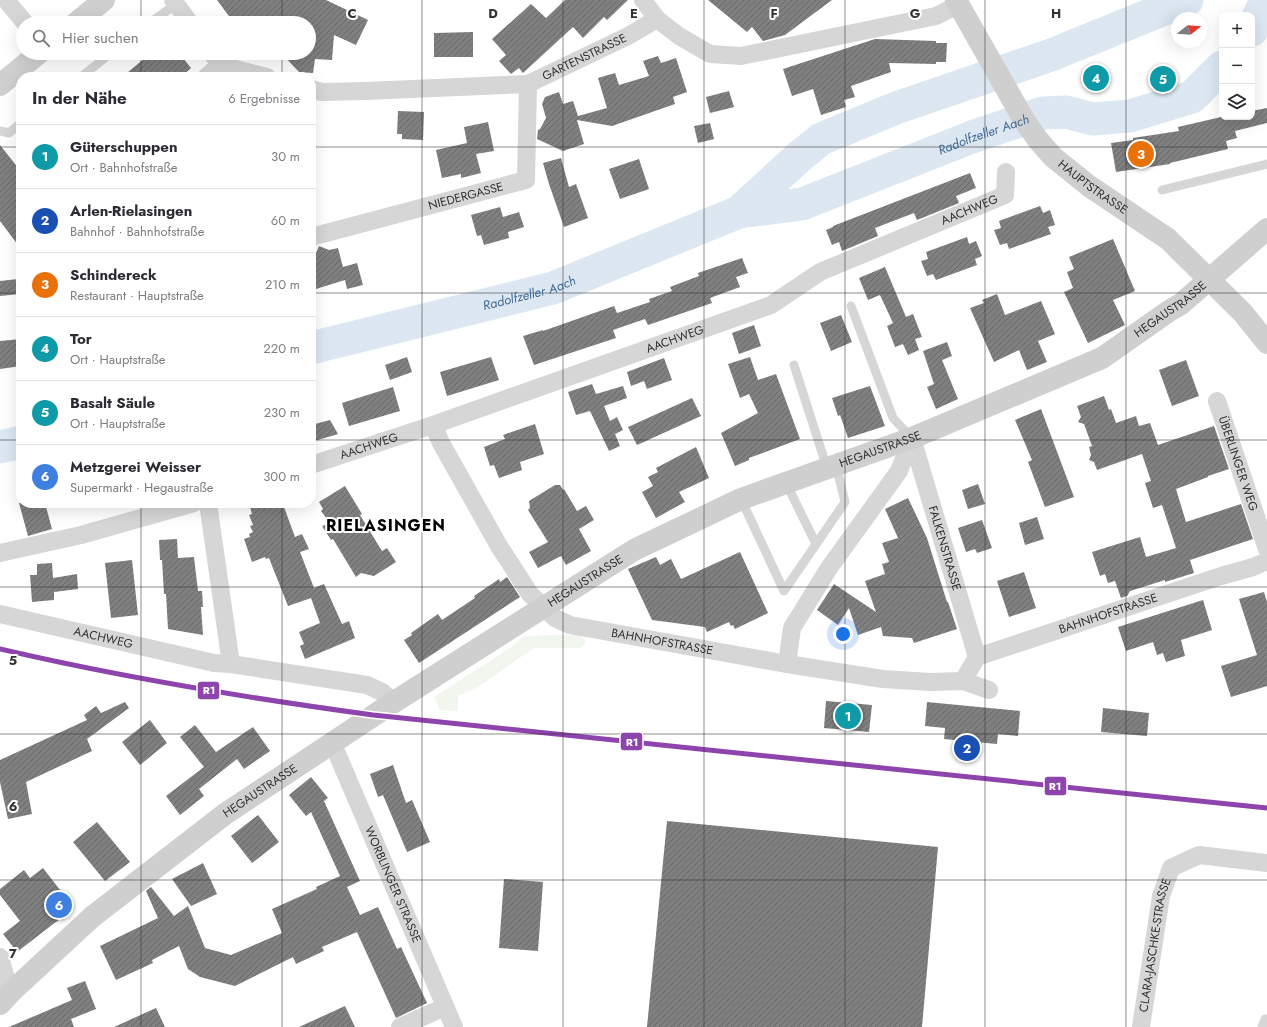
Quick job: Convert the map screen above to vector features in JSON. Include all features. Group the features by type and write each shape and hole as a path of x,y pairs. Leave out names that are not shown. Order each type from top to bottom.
{"main road":[{"path":"85,16 104,0"},
{"name":"HAUPTSTRASSE","path":"957,2 1024,120 1038,140 1053,157 1089,186 1168,239 1243,313 1267,343"},
{"path":"0,85 30,60"},
{"name":"HEGAUSTRASSE","path":"5,998 92,917 225,814 332,742 542,607 634,550 741,499 912,438 1102,358 1181,304 1267,229"}],"street":[{"path":"6,0 19,16"},
{"path":"643,0 658,19 679,36 710,54 741,56 936,16 957,2"},
{"path":"175,2 185,16"},
{"name":"GARTENSTRASSE","path":"316,90 322,92 366,91 528,84 628,36 658,19"},
{"path":"209,72 215,60"},
{"path":"219,60 253,72"},
{"name":"NIEDERGASSE","path":"316,236 526,180 528,84"},
{"name":"AACHWEG","path":"316,463 433,425 771,305 820,272 1005,195 1006,172"},
{"name":"ÜBERLINGER WEG","path":"1217,401 1267,549"},
{"name":"HEGAUSTRASSE","path":"433,425 441,443 499,546 530,594 542,607"},
{"path":"787,664 792,628 829,568 899,471 912,438"},
{"name":"FALKENSTRASSE","path":"912,438 977,658"},
{"path":"0,553 81,535 176,508"},
{"path":"209,508 231,664"},
{"name":"BAHNHOFSTRASSE","path":"977,658 1253,567 1267,561"},
{"name":"BAHNHOFSTRASSE","path":"542,607 555,618 570,625 787,664 883,678 931,682 963,682 990,690"},
{"name":"AACHWEG","path":"0,614 214,663 231,664 367,685 382,692 394,702"},
{"path":"963,682 977,658"},
{"name":"WORBLINGER STRASSE","path":"332,742 454,1027"},
{"name":"CLARA-JASCHKE-STRASSE","path":"1141,1027 1161,896 1171,868 1200,856 1267,863"},
{"path":"0,957 5,998"},
{"path":"400,1027 445,1007"}],"lane":[{"path":"158,16 175,2"},
{"path":"87,72 102,60"},
{"path":"0,131 8,133 16,127"},
{"path":"1162,190 1267,164"},
{"path":"851,306 893,418 912,438"},
{"path":"741,499 784,591 845,502 794,365"},
{"path":"786,483 816,544"},
{"path":"1262,1027 1265,1019 1267,1018"}],"shaded area":[{"path":"581,634 586,643 580,648 534,648 478,687 458,696 458,711 440,710 434,697 510,648 525,636"}],"building":[{"path":"217,0 326,0 368,20 356,45 334,35 332,60 316,59 316,16 229,16"},
{"path":"565,0 628,0 607,20 604,17 583,38 573,27 523,73 519,68 511,74 499,61 506,55 492,39 531,4 546,18"},
{"path":"708,0 832,0 785,35 763,41 752,27 747,32"},
{"path":"473,32 473,57 434,57 434,33"},
{"path":"875,39 936,41 936,43 947,43 946,62 936,62 936,64 889,63 891,72 851,86 855,97 844,100 846,107 821,115 813,89 792,96 783,69"},
{"path":"658,56 661,63 676,58 687,92 673,97 675,104 612,126 577,120 584,144 563,151 537,139 538,130 546,118 542,104 545,97 559,92 563,104 573,101 578,116 607,108 598,78 615,73 619,85 649,76 643,61"},
{"path":"143,60 185,60 191,68 187,72 128,72"},
{"path":"288,60 315,60 313,72 299,72"},
{"path":"729,91 734,107 710,113 706,97"},
{"path":"1267,108 1267,123 1235,131 1237,138 1226,141 1228,149 1170,164 1116,172 1111,143 1179,131 1178,127 1219,117 1219,120 1255,120 1255,110"},
{"path":"398,111 424,112 423,140 402,139 402,134 397,134"},
{"path":"488,122 494,151 476,154 481,173 461,178 461,174 442,178 436,150 467,143 464,127"},
{"path":"710,123 714,139 698,143 694,126"},
{"path":"0,145 16,165 16,242 0,221"},
{"path":"561,158 569,187 576,184 588,218 564,227 543,163"},
{"path":"639,159 649,189 620,199 609,169"},
{"path":"970,173 976,188 956,196 959,203 917,220 914,213 875,228 878,236 842,251 839,242 832,245 826,230 833,226"},
{"path":"1040,206 1043,213 1050,210 1055,225 1048,227 1051,234 1009,249 1007,243 1000,245 994,230 1001,228 999,221"},
{"path":"500,207 503,217 519,212 524,227 508,232 509,238 484,245 481,235 477,236 471,215"},
{"path":"967,237 969,244 976,241 982,256 975,259 977,265 936,280 933,274 927,276 921,261 928,259 926,252"},
{"path":"1113,239 1135,291 1113,300 1125,325 1088,343 1064,292 1073,288 1067,272 1074,269 1069,257"},
{"path":"319,246 329,250 338,248 343,267 357,263 363,285 347,289 345,280 316,289 316,253"},
{"path":"742,258 748,273 736,277 740,287 710,298 712,303 648,325 645,319 613,330 616,338 534,365 523,336 543,331 614,306 617,313 650,302 649,299 672,291 670,287 699,276 698,273"},
{"path":"885,267 906,317 913,314 922,337 915,339 919,350 908,355 903,344 895,347 887,326 893,323 880,295 868,300 859,278"},
{"path":"16,279 16,294 0,296 0,281"},
{"path":"997,294 1005,315 1041,301 1055,334 1038,341 1047,362 1027,370 1019,350 994,362 970,308 984,303 982,300"},
{"path":"841,315 852,342 831,351 820,323"},
{"path":"754,325 761,346 739,354 732,333"},
{"path":"16,339 16,367 0,369 0,341"},
{"path":"947,342 952,356 942,360 958,399 936,409 927,387 934,384 923,351"},
{"path":"407,357 412,372 390,380 385,365"},
{"path":"491,357 499,380 447,396 440,372"},
{"path":"750,357 758,380 776,374 800,439 749,458 749,460 735,466 721,433 758,413 749,394 740,398 728,364"},
{"path":"664,358 672,380 647,389 644,381 631,386 627,372"},
{"path":"1186,360 1199,396 1172,406 1159,370"},
{"path":"592,384 596,394 623,386 627,398 604,406 610,421 617,417 623,430 615,434 620,446 609,451 590,411 576,415 568,392"},
{"path":"870,386 885,426 848,438 832,398"},
{"path":"393,387 400,411 349,426 342,403"},
{"path":"1104,396 1116,423 1136,416 1139,426 1150,423 1158,445 1214,426 1229,469 1176,489 1186,522 1241,504 1253,539 1190,560 1194,573 1130,591 1127,596 1121,598 1115,581 1108,583 1105,574 1100,576 1092,552 1140,537 1146,557 1176,548 1162,505 1153,508 1145,483 1151,481 1142,454 1097,470 1094,462 1089,460 1091,455 1089,447 1092,446 1084,424 1078,422 1081,417 1077,406"},
{"path":"692,398 701,416 637,445 628,427"},
{"path":"1041,409 1074,497 1045,507 1028,462 1032,460 1015,420"},
{"path":"330,420 338,434 316,441 316,424"},
{"path":"535,424 544,454 520,462 522,470 499,478 494,465 490,466 484,447 505,439 503,435"},
{"path":"696,447 709,478 679,492 685,502 656,518 642,492 653,486 648,477 658,472 656,468"},
{"path":"978,484 985,504 968,509 962,490"},
{"path":"555,485 560,485 563,490 564,489 577,511 586,506 594,520 579,529 591,551 566,565 561,556 538,568 529,552 548,542 528,510 530,508 529,501"},
{"path":"345,486 362,514 360,515 382,551 387,548 396,562 374,576 361,573 356,577 333,539 331,540 322,526 330,523 321,511 323,509 319,502"},
{"path":"908,498 927,538 957,629 914,643 912,638 883,636 881,627 858,635 849,608 838,625 817,610 834,584 876,612 865,581 885,574 882,564 889,562 882,543 898,538 885,509"},
{"path":"20,508 46,508 52,529 28,536"},
{"path":"250,508 284,508 295,537 302,534 309,549 300,552 314,588 324,584 342,624 349,621 355,638 305,659 300,646 304,644 299,632 320,623 311,598 288,606 269,558 266,559 265,557 252,562 244,539 250,537 249,534 253,532 250,526 253,525 249,515 252,514"},
{"path":"1037,517 1044,539 1025,545 1019,523"},
{"path":"982,520 992,548 977,553 975,549 966,552 958,528"},
{"path":"177,539 178,558 194,557 198,591 202,591 203,607 201,607 203,635 168,629 166,594 164,594 159,540"},
{"path":"740,552 768,613 735,629 729,622 707,632 705,627 652,620 628,569 656,557 660,565 671,559 681,579"},
{"path":"132,560 138,615 111,618 105,563"},
{"path":"52,563 53,578 77,574 78,589 54,592 54,600 32,602 30,575 37,575 37,564"},
{"path":"1024,572 1036,608 1009,617 997,581"},
{"path":"507,577 520,597 419,663 404,640 412,635 411,633 438,614 442,620 475,598 474,596 499,579 500,582"},
{"path":"1264,592 1267,602 1267,686 1231,697 1221,666 1257,655 1239,599"},
{"path":"1203,600 1212,630 1181,640 1185,656 1166,662 1163,653 1157,655 1153,642 1126,651 1118,627"},
{"path":"826,701 872,705 869,732 824,728"},
{"path":"125,702 129,708 87,739 92,751 26,782 32,814 8,819 0,782 0,760 87,720 84,715 96,706 101,713"},
{"path":"927,702 1020,711 1018,736 998,734 997,744 944,739 945,728 925,726"},
{"path":"1103,708 1149,713 1147,736 1101,732"},
{"path":"150,720 167,743 140,765 122,742"},
{"path":"195,725 216,752 253,727 270,751 244,769 237,759 199,789 204,796 180,815 166,796 204,767 180,737"},
{"path":"393,765 406,803 412,800 430,842 407,852 383,795 378,797 370,774"},
{"path":"311,777 328,798 324,801 360,881 347,887 360,915 378,907 397,949 401,947 427,1003 396,1018 357,932 322,947 324,951 296,964 293,957 235,986 200,977 188,969 179,946 152,960 153,963 116,980 100,946 158,918 146,891 151,887 174,916 188,906 205,948 231,955 282,933 272,909 317,889 316,887 340,876 311,812 306,816 289,795"},
{"path":"258,815 279,842 252,863 231,836"},
{"path":"667,821 938,847 922,1027 647,1027"},
{"path":"97,822 130,862 105,881 73,842"},
{"path":"203,863 217,894 191,906 172,879"},
{"path":"43,868 74,908 17,952 3,934 20,921 0,895 0,889 24,870 30,878"},
{"path":"504,879 543,882 538,951 499,948"},
{"path":"85,981 96,1009 71,1019 74,1027 9,1027 72,1000 67,988"},
{"path":"345,1006 355,1027 299,1027"},
{"path":"156,1008 165,1027 114,1027"}],"waterway":[{"name":"Radolfzeller Aach","path":"316,347 553,288 739,212 821,139 896,108 1051,55 1187,0"},
{"name":"Radolfzeller Aach","path":"1255,24 1266,0"},
{"name":"Radolfzeller Aach","path":"739,212 802,204 972,137 1043,113 1066,112 1093,119 1130,116 1192,97 1219,70"},
{"name":"Radolfzeller Aach","path":"0,447 16,443"}],"transit line":[{"name":"R1","path":"0,649 139,678 279,702 373,715 1267,808"}],"place":[{"name":"Tor","path":"1096,78"},
{"name":"Basalt Säule","path":"1163,79"},
{"name":"Schindereck","path":"1141,154"},
{"name":"Güterschuppen","path":"848,716"},
{"name":"Arlen-Rielasingen","path":"967,748"},
{"name":"Metzgerei Weisser","path":"59,905"}],"district":[{"name":"RIELASINGEN","path":"386,525"}]}
